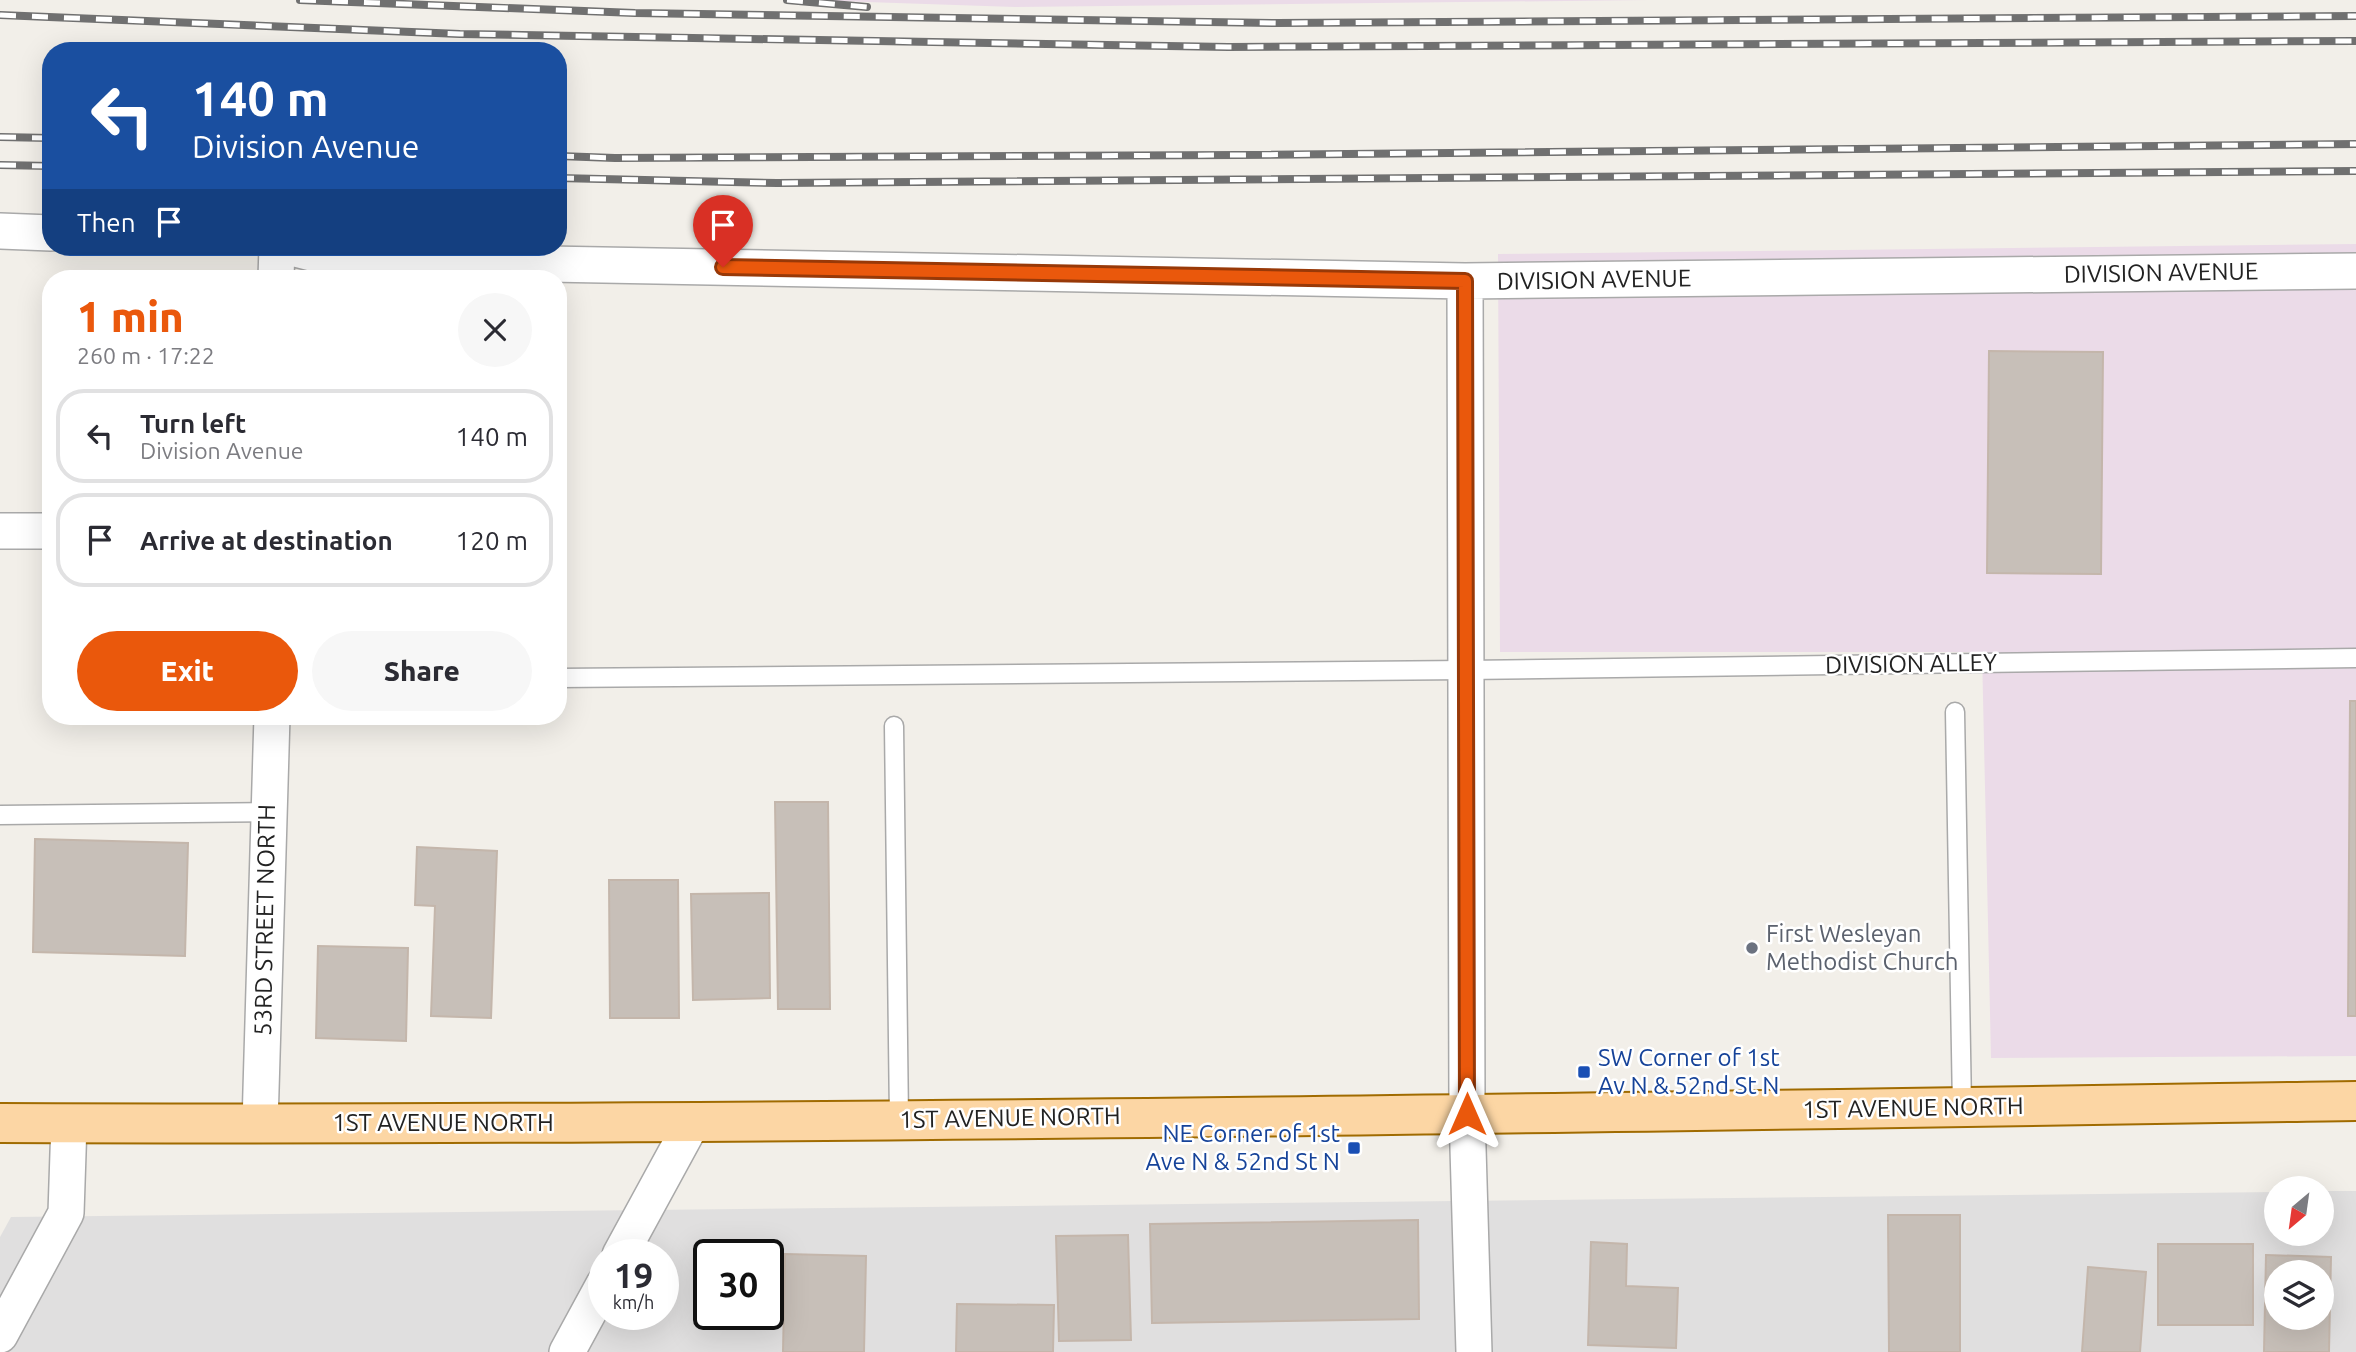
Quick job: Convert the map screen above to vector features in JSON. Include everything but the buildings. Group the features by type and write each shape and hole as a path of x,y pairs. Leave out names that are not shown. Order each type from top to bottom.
{"main road":[{"name":"1ST AVENUE NORTH","path":"0,1123 260,1124 1467,1114 2356,1101"}],"street":[{"path":"0,231 42,233"},
{"name":"DIVISION AVENUE","path":"323,256 339,260 1465,281 2356,271"},
{"path":"1465,281 1467,1114 1474,1352"},
{"path":"0,531 42,531"},
{"name":"53RD STREET NORTH","path":"260,1124 272,725"},
{"path":"629,1239 693,1121"},
{"path":"0,1335 66,1213 69,1123"},
{"path":"566,1352 588,1313"}],"lane":[{"name":"DIVISION ALLEY","path":"567,678 2356,658"},
{"path":"1955,712 1962,1107"},
{"path":"894,726 899,1119"},
{"path":"0,815 268,812"}],"shaded area":[{"path":"807,0 1649,0 1015,7"},
{"path":"2356,244 2356,1056 1991,1058 1982,652 1500,652 1498,254"},
{"path":"2334,1191 2356,1191 2356,1352 0,1352 0,1237 11,1217 2264,1192 2264,1246 2334,1246"}],"railway":[{"path":"300,0 635,13 1277,23 2356,16"},
{"path":"787,0 867,7"},
{"path":"0,15 460,34 1228,47 2356,41"},
{"path":"0,137 42,138"},
{"path":"567,156 1238,155 2356,144"},
{"path":"0,165 42,166"},
{"path":"567,178 777,183 2356,171"}],"place":[{"name":"First Wesleyan Methodist Church","path":"1752,948"},
{"name":"SW Corner of 1st Av N & 52nd St N","path":"1584,1072"},
{"name":"NE Corner of 1st Ave N & 52nd St N","path":"1354,1148"}],"route":[{"path":"723,267 1465,281 1467,1114"}]}
